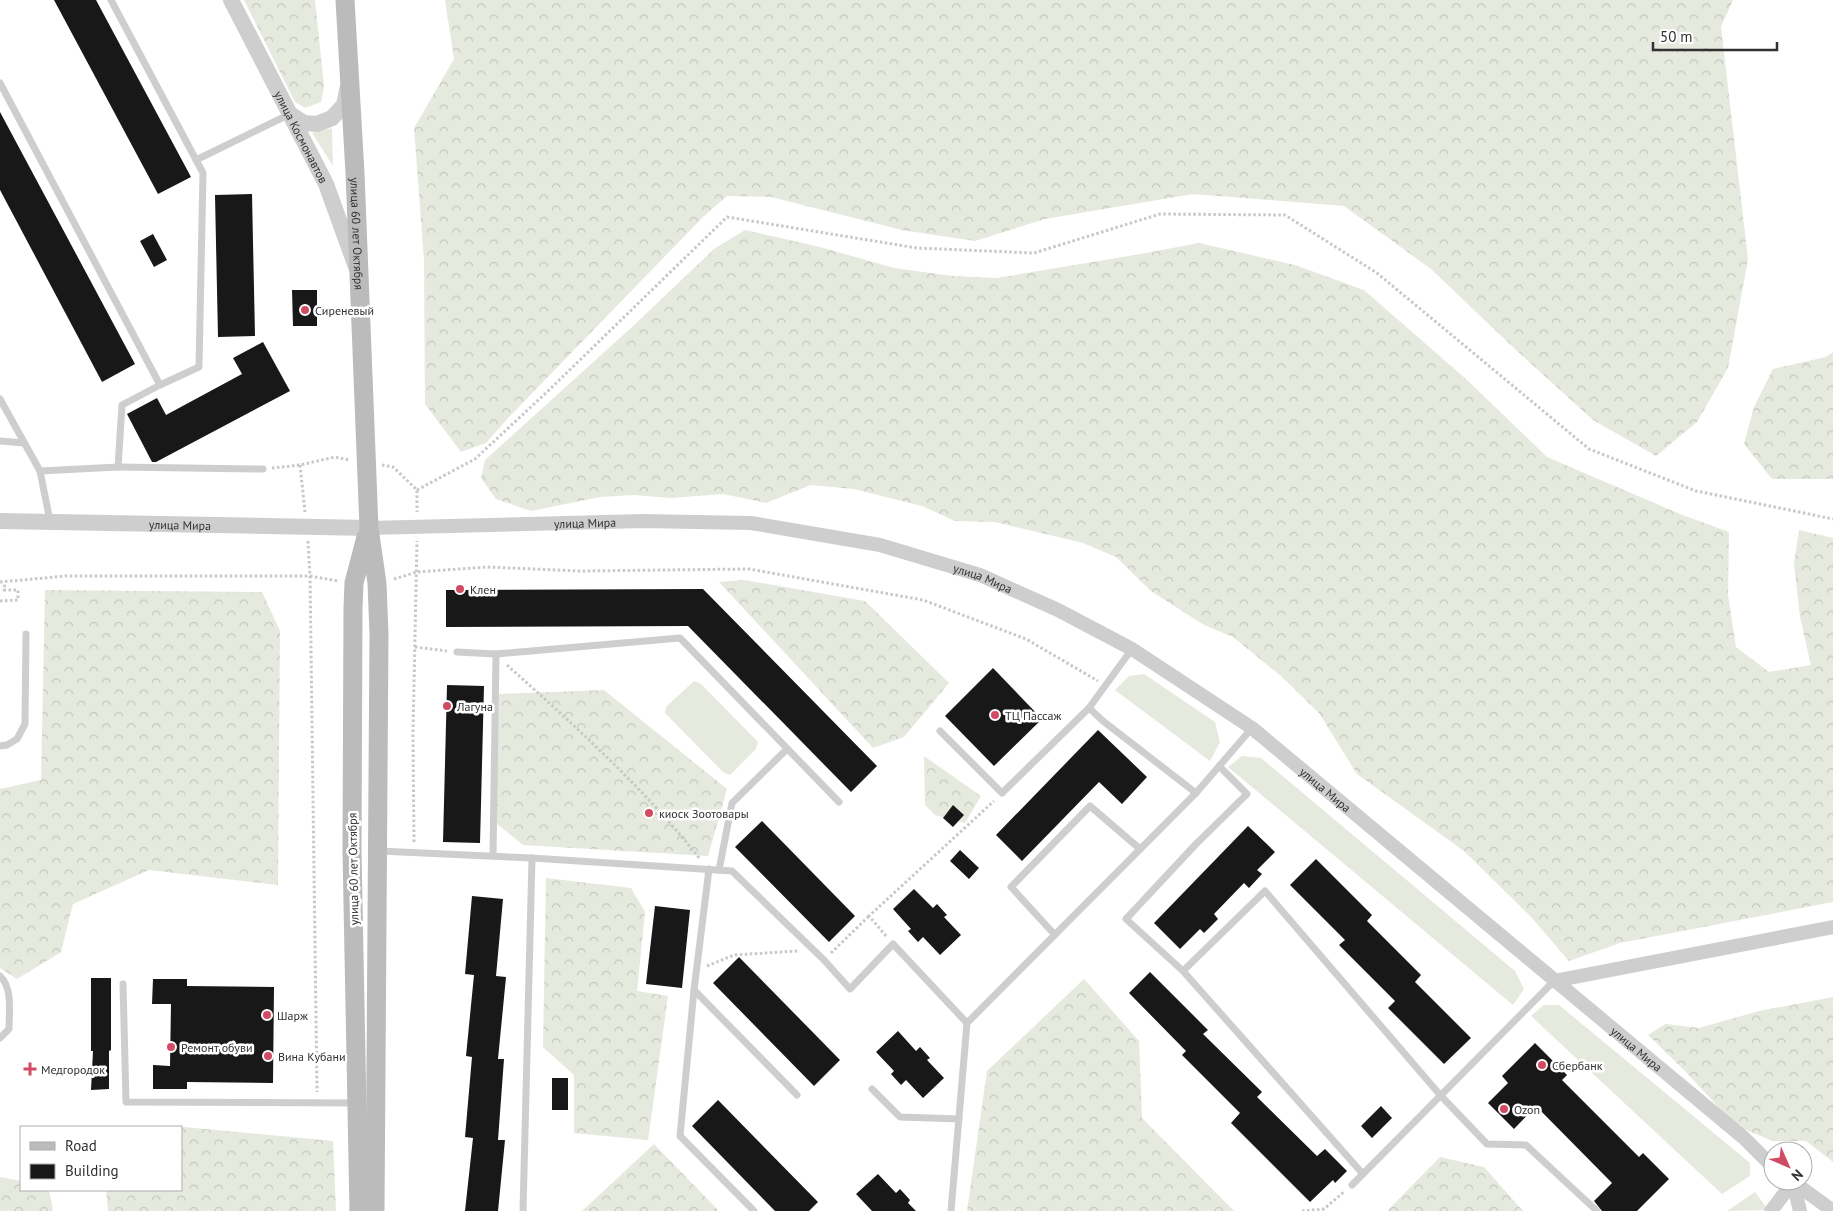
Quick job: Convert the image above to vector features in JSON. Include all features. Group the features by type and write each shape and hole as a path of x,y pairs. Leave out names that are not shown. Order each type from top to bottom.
{"main road":[{"name":"улица 60 лет Октября","path":"345,0 360,279 368,528 377,583 379,634 375,1211"},
{"name":"улица 60 лет Октября","path":"359,1211 352,851 353,618 354,583 368,528"},
{"path":"352,851 378,851"}],"street":[{"name":"улица Космонавтов","path":"231,0 326,184 360,279"},
{"path":"290,114 304,123 318,124 332,118 344,105 349,76"},
{"path":"326,184 342,194 350,188 355,173"},
{"name":"улица Мира","path":"0,521 306,528 643,521 751,523 880,545 980,575 1058,610 1132,649 1252,728 1744,1138 1763,1158"},
{"path":"1554,981 1833,928"},
{"path":"1772,1211 1785,1191"},
{"path":"1795,1191 1800,1211"},
{"path":"1806,1191 1833,1211"}],"lane":[{"path":"111,0 204,173 199,367 122,405 118,467"},
{"path":"0,83 160,385"},
{"path":"196,160 290,114"},
{"path":"0,399 40,471 50,521"},
{"path":"0,441 24,443"},
{"path":"40,471 118,467 263,470"},
{"path":"0,746 7,745 17,739 25,724 26,634"},
{"path":"456,652 496,654 680,638 839,802"},
{"path":"940,731 1002,793 1089,708 1132,649"},
{"path":"493,856 496,654"},
{"path":"1089,708 1103,722 1196,793"},
{"path":"951,1211 967,1023 1196,793 1252,728"},
{"path":"719,870 732,803 787,748"},
{"path":"1219,766 1246,794 1126,919 1183,971 1363,1174"},
{"path":"1055,935 1011,887 1090,806 1140,849"},
{"path":"378,851 532,858 732,871 824,960 850,989 893,944 967,1023"},
{"path":"523,1211 532,858"},
{"path":"709,869 694,990 680,1136 754,1211"},
{"path":"1183,971 1265,891 1441,1096 1487,1144 1526,1145 1597,1211"},
{"path":"0,976 5,980 8,994 9,1029 0,1038"},
{"path":"1352,1185 1554,981"},
{"path":"123,984 126,1102 357,1103"},
{"path":"0,986 8,994"},
{"path":"694,990 797,1095"},
{"path":"872,1089 900,1117 959,1119"}],"path":[{"path":"418,490 475,459 547,392 727,217 917,248 1034,253 1160,214 1285,214 1377,273 1589,449 1696,490 1833,519"},
{"path":"300,465 310,576 318,1103"},
{"path":"377,583 417,572 487,567 580,571 750,570 923,600 1026,639 1106,686"},
{"path":"0,582 66,576 310,576 354,583"},
{"path":"0,600 18,600 18,590 4,590 6,582"},
{"path":"415,647 456,652"},
{"path":"496,654 591,740 677,829 709,869"},
{"path":"824,960 1002,793"},
{"path":"869,916 893,944"},
{"path":"697,970 734,955 813,950"},
{"path":"1302,1211 1324,1209 1352,1185"}],"green space":[{"path":"244,0 315,0 324,87 321,102 305,108 295,102"},
{"path":"445,0 1733,0 1721,27 1748,259 1728,368 1697,422 1656,456 1593,420 1431,269 1344,206 1193,194 1045,219 975,241 902,230 771,197 727,196 703,217 486,443 461,452 425,404 424,260 414,128 454,59"},
{"path":"332,128 333,166 312,133"},
{"path":"745,230 820,247 894,268 952,276 997,278 1199,243 1295,265 1364,290 1467,380 1547,457 1680,514 1729,532 1728,595 1736,647 1769,672 1811,665 1800,617 1794,564 1799,530 1833,538 1833,902 1620,943 1569,961 1531,917 1464,851 1357,774 1319,713 1281,676 1233,637 1204,625 1151,591 1116,557 1083,543 995,522 955,521 922,506 854,489 811,485 766,503 723,494 671,498 633,495 600,497 531,511 496,499 481,478 485,460 632,327 714,249"},
{"path":"1833,352 1833,479 1772,479 1744,444 1754,407 1773,369 1826,357"},
{"path":"744,580 865,601 949,683 904,737 873,748 719,582"},
{"path":"45,590 262,592 280,631 278,885 149,870 73,904 61,952 17,979 0,968 0,789 41,780"},
{"path":"1144,674 1215,722 1220,742 1210,761 1115,690 1129,676"},
{"path":"694,681 701,684 758,742 756,749 730,775 723,772 665,713 666,707"},
{"path":"604,690 727,789 708,856 523,845 495,822 499,694"},
{"path":"924,756 981,796 965,823 935,815 925,805"},
{"path":"1242,756 1261,758 1515,971 1524,989 1513,1005 1228,767"},
{"path":"546,878 631,888 645,912 637,991 668,996 648,1140 574,1133 574,1075 543,1047"},
{"path":"1084,979 1139,1041 1142,1118 1234,1211 967,1211 987,1071"},
{"path":"1833,997 1833,1162 1813,1146 1813,1141 1773,1141 1736,1126 1685,1071 1648,1035 1665,1024 1699,1028 1759,1011"},
{"path":"1544,1005 1559,1005 1750,1163 1750,1176 1722,1194 1531,1016"},
{"path":"182,1127 333,1141 336,1211 108,1211 106,1191 182,1191"},
{"path":"654,1144 719,1211 582,1211"},
{"path":"1440,1157 1484,1167 1523,1211 1387,1211"},
{"path":"0,1177 20,1181 20,1191 49,1191 53,1211 0,1211"},
{"path":"1755,1192 1768,1210 1727,1211"}],"building":[{"path":"54,0 96,0 191,177 158,194"},
{"path":"0,112 135,364 102,382 0,190"},
{"path":"252,194 255,336 218,337 215,195"},
{"path":"153,234 167,260 154,267 140,241"},
{"path":"292,290 317,290 317,326 293,326"},
{"path":"263,342 290,391 156,462 152,462 127,414 157,398 166,415 242,374 233,358"},
{"path":"703,589 877,766 851,792 688,626 446,627 446,590"},
{"path":"993,668 1042,719 994,766 945,716"},
{"path":"447,685 484,686 480,843 443,842"},
{"path":"1098,730 1147,777 1122,804 1099,782 1022,861 996,835"},
{"path":"953,805 964,815 953,827 943,818"},
{"path":"762,821 855,916 829,942 735,847"},
{"path":"1248,826 1275,852 1257,870 1262,874 1249,888 1244,883 1214,914 1218,919 1204,933 1200,929 1180,949 1154,923"},
{"path":"960,850 979,868 969,879 950,861"},
{"path":"1316,859 1372,915 1367,921 1421,975 1415,982 1471,1038 1444,1064 1388,1008 1395,1001 1339,945 1345,940 1290,885"},
{"path":"914,889 933,908 937,904 947,915 944,917 961,935 940,955 923,937 918,942 908,931 911,929 893,909"},
{"path":"472,896 503,899 496,976 506,977 498,1059 504,1059 498,1140 505,1140 498,1211 465,1211 473,1138 465,1137 472,1057 466,1056 474,975 465,974"},
{"path":"655,906 690,910 682,988 646,984"},
{"path":"739,957 840,1060 814,1086 713,983"},
{"path":"1150,972 1208,1030 1203,1034 1262,1092 1257,1097 1317,1156 1325,1149 1347,1171 1335,1183 1333,1180 1310,1202 1231,1123 1240,1113 1182,1055 1186,1051 1129,993"},
{"path":"91,978 111,978 109,1089 91,1090 93,1051 91,1051"},
{"path":"153,979 187,979 187,986 274,987 273,1083 187,1082 187,1089 153,1089 153,1065 170,1066 171,1004 152,1004"},
{"path":"898,1031 916,1051 920,1047 930,1058 927,1060 944,1078 923,1098 906,1080 901,1085 891,1074 894,1071 876,1052"},
{"path":"1535,1043 1567,1075 1562,1080 1639,1157 1643,1153 1669,1179 1637,1211 1602,1211 1594,1201 1612,1183 1536,1106 1514,1129 1488,1103 1508,1083 1502,1076"},
{"path":"552,1078 568,1078 568,1110 552,1110"},
{"path":"718,1100 818,1202 809,1211 775,1211 692,1126"},
{"path":"1381,1106 1392,1118 1372,1138 1361,1126"},
{"path":"878,1174 896,1193 900,1189 910,1200 908,1203 916,1211 872,1211 856,1194"}],"place":[{"name":"Сиреневый","path":"305,310"},
{"name":"Клен","path":"460,589"},
{"name":"Лагуна","path":"447,706"},
{"name":"ТЦ Пассаж","path":"995,715"},
{"name":"киоск Зоотовары","path":"649,813"},
{"name":"Шарж","path":"267,1015"},
{"name":"Ремонт обуви","path":"171,1047"},
{"name":"Вина Кубани","path":"268,1056"},
{"name":"Сбербанк","path":"1542,1065"},
{"name":"Медгородок","path":"30,1069"},
{"name":"Ozon","path":"1504,1109"}]}
